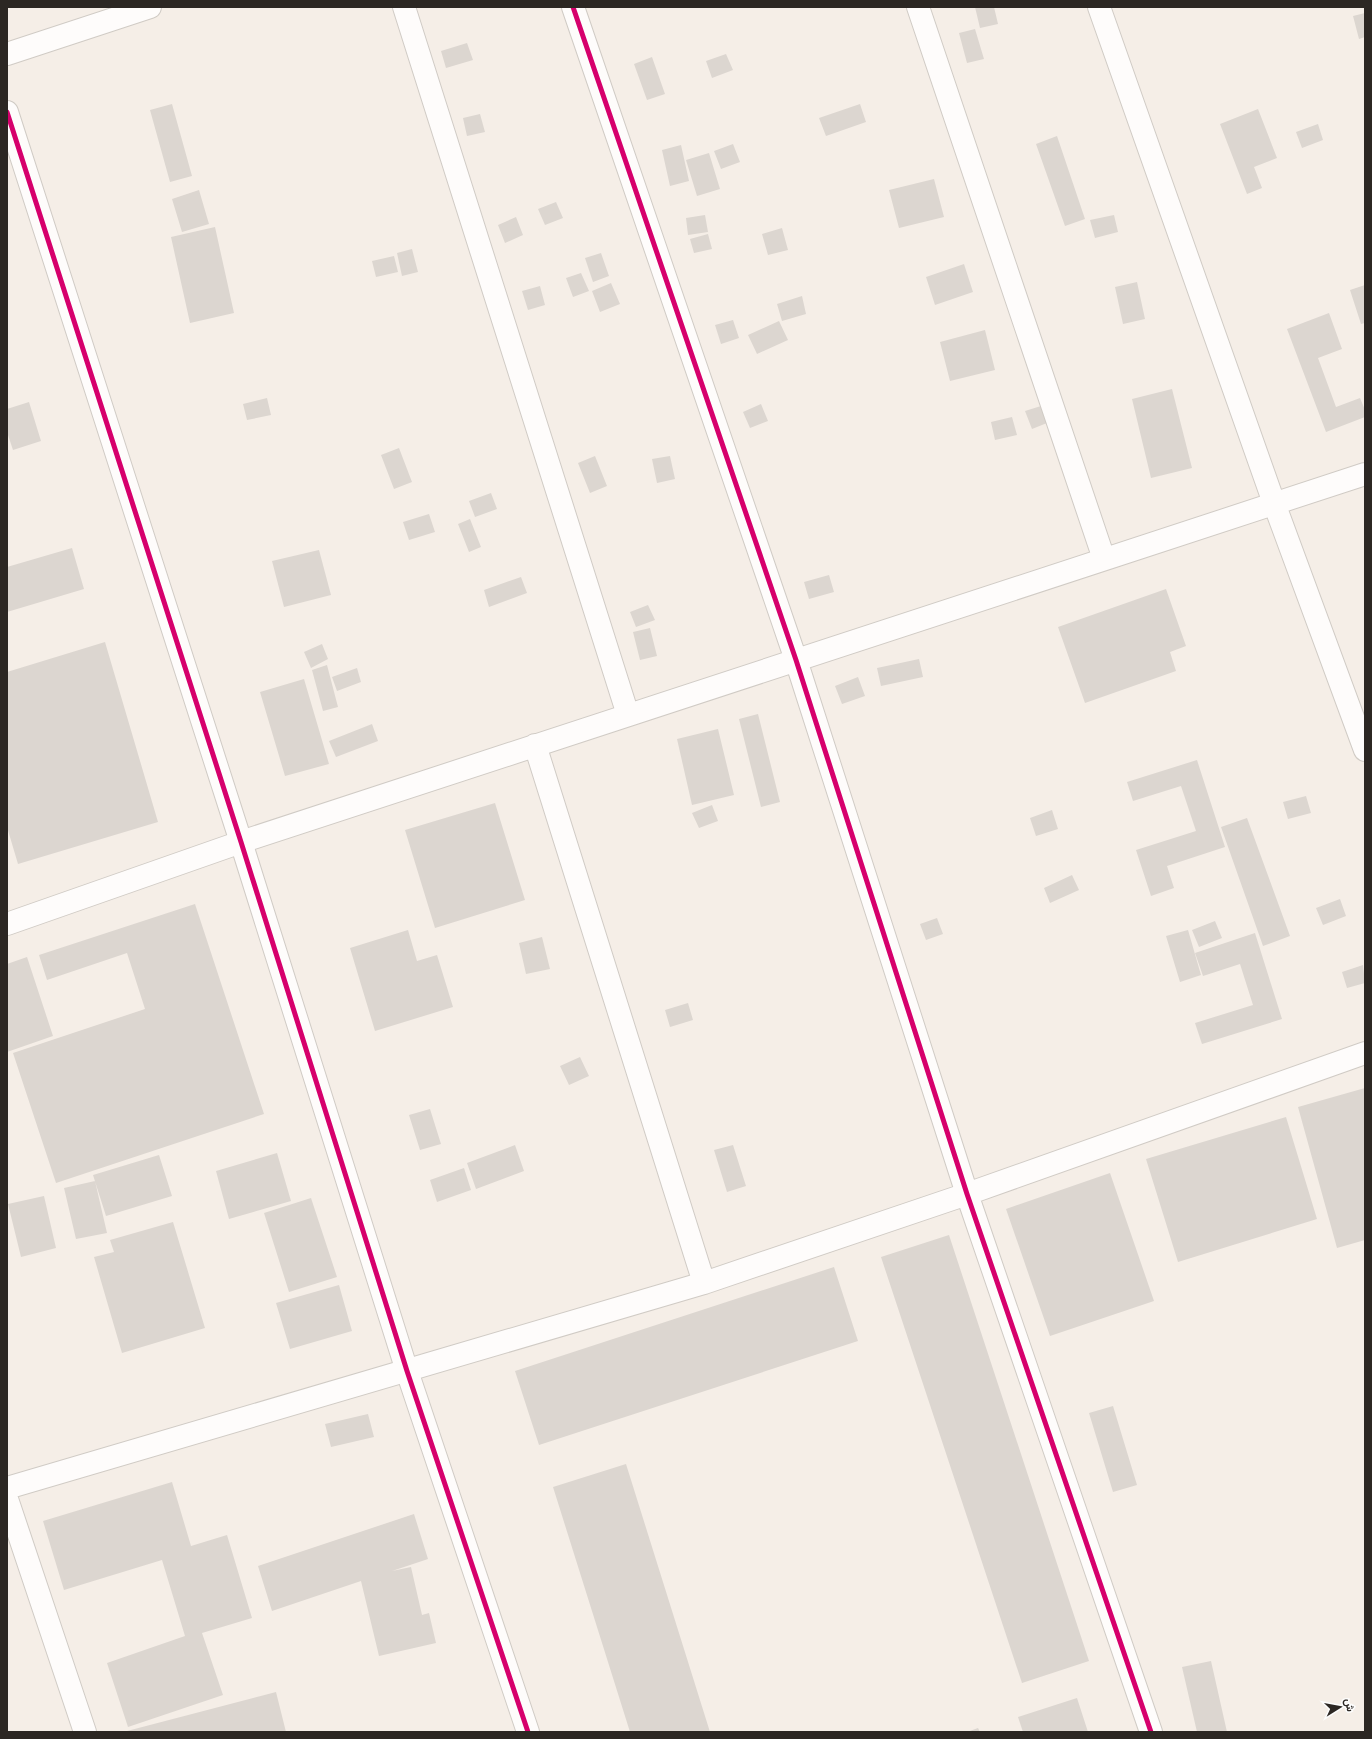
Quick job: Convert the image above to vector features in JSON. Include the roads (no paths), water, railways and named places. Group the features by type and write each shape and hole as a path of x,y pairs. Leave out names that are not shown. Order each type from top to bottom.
{"street":[{"path":"7,54 150,7"},
{"path":"404,7 628,715"},
{"path":"573,7 796,660 967,1194 1151,1732"},
{"path":"918,7 1104,559"},
{"path":"1099,7 1274,504 1365,750"},
{"path":"7,112 241,842 407,1371 528,1732"},
{"path":"7,924 241,842 1365,474"},
{"path":"535,746 704,1283"},
{"path":"7,1488 704,1283 967,1194 1365,1053"},
{"path":"7,1499 85,1732"}]}
